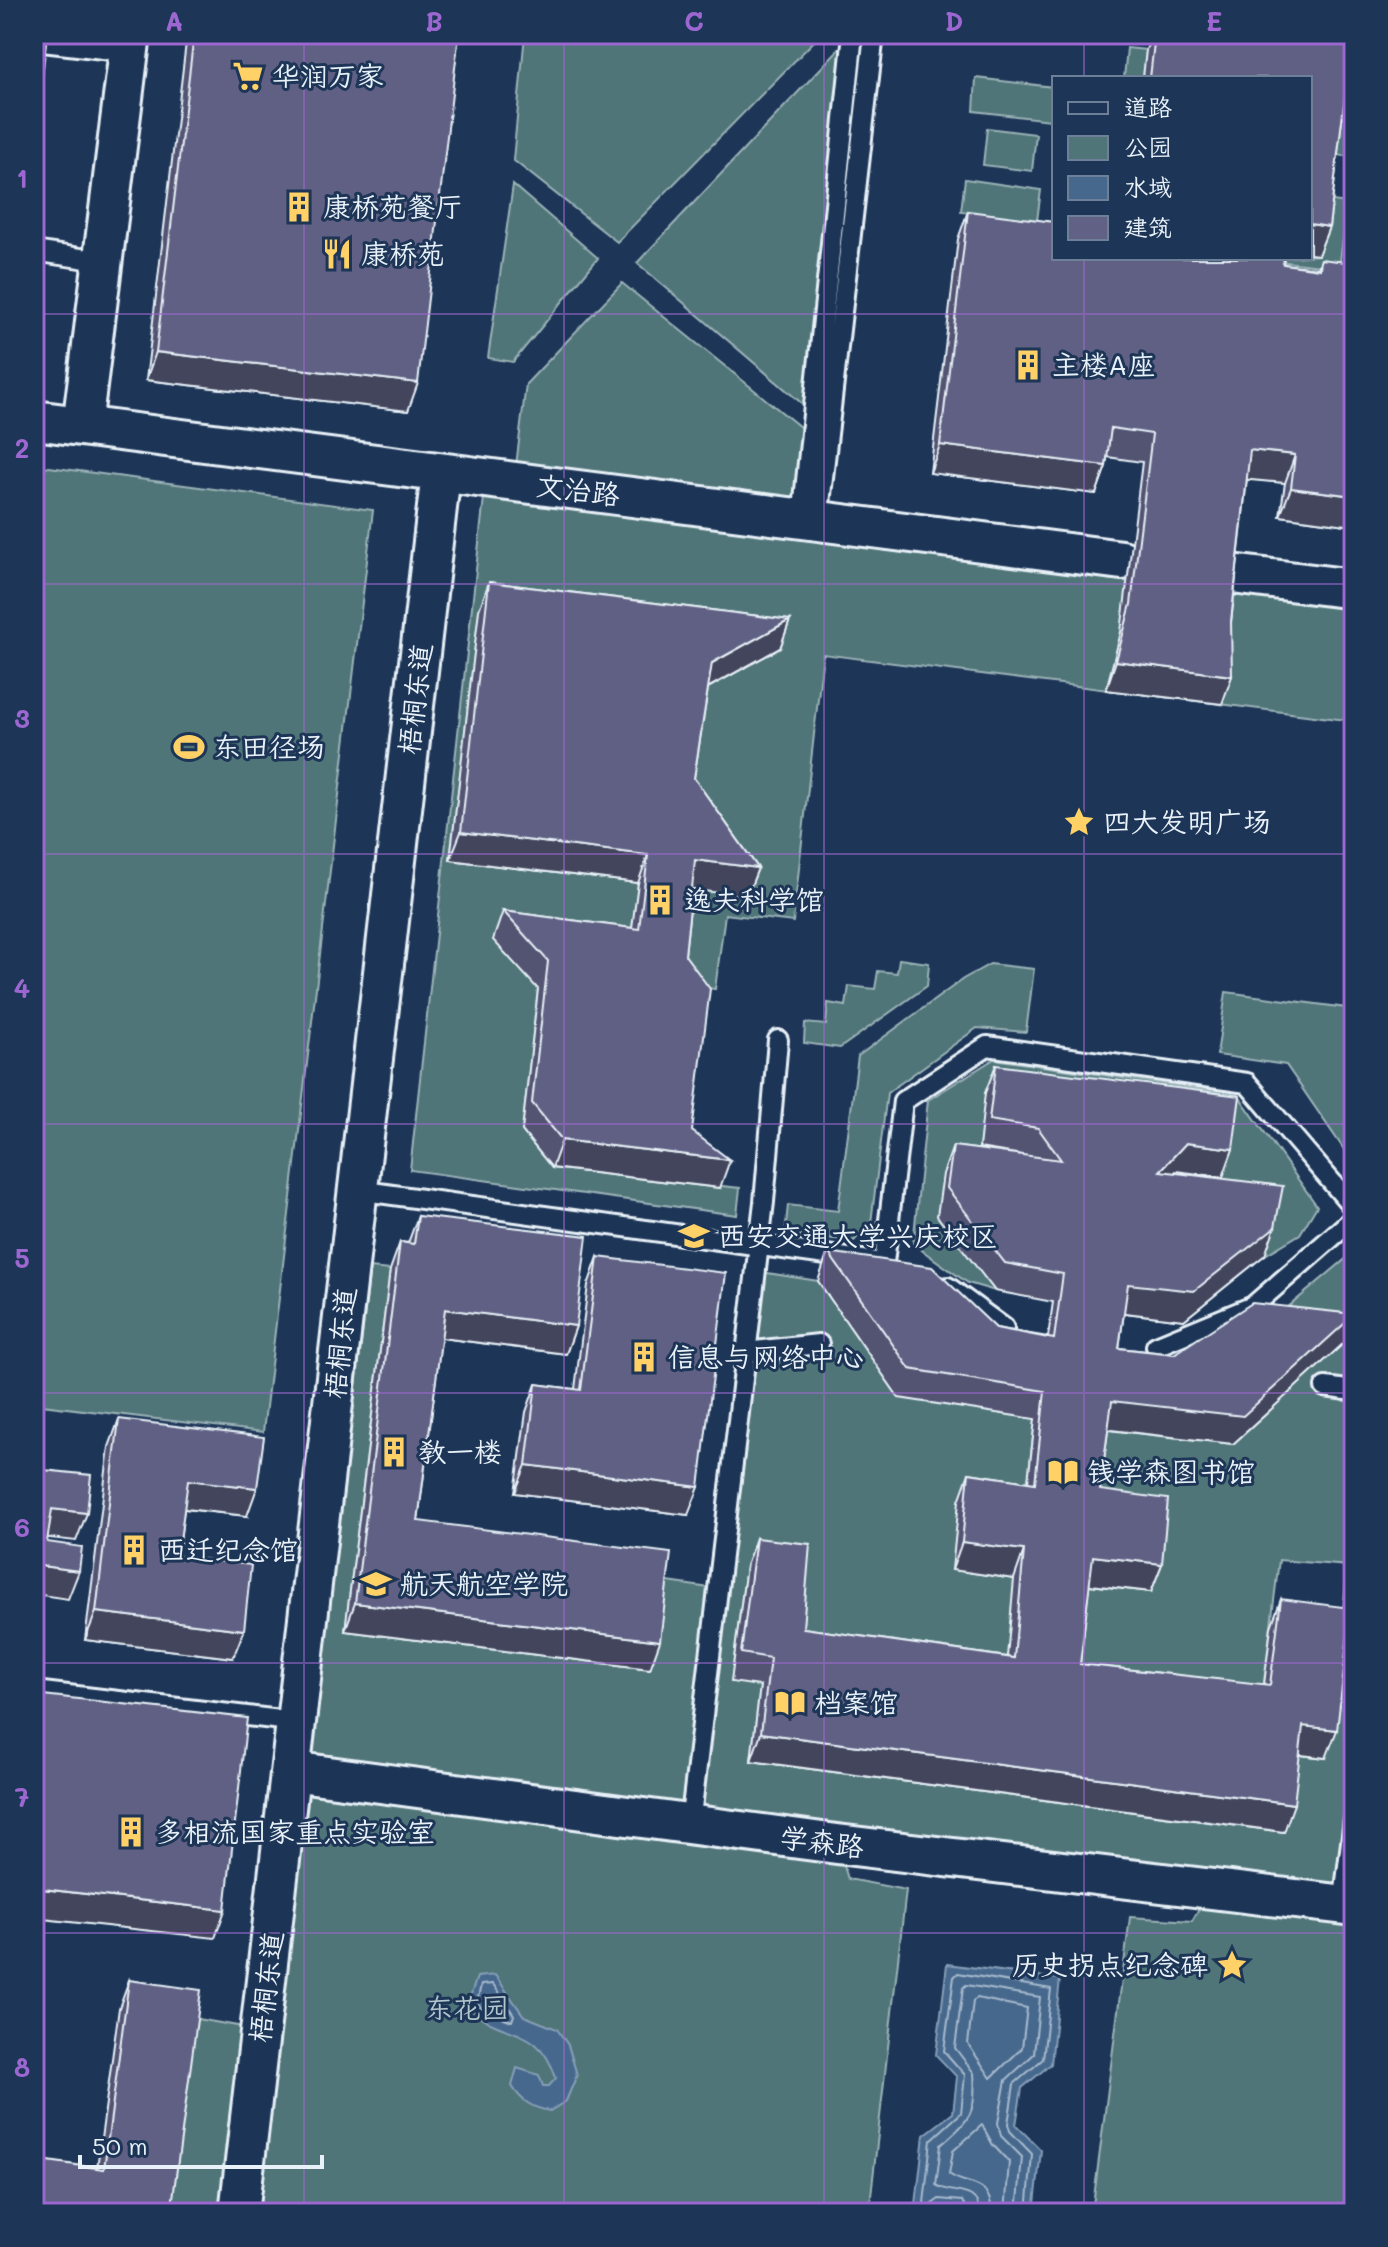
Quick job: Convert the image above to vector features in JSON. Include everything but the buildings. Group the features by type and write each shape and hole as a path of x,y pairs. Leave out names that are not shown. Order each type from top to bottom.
{"street":[{"path":"82,426 100,261 130,43"},
{"name":"文治路","path":"34,420 1122,560"},
{"name":"梧桐东道","path":"239,2213 441,473"},
{"path":"1240,575 1354,589"},
{"name":"学森路","path":"291,1771 690,1825 1348,1906"}],"lane":[{"path":"810,520 853,34"},
{"path":"810,520 874,34"},
{"path":"34,41 130,43"},
{"path":"34,251 100,261"},
{"path":"690,1825 778,1040"},
{"path":"884,1263 903,1101 987,1046 1247,1083 1354,1208"},
{"path":"357,1190 908,1267"},
{"path":"1156,1346 1253,1306 1354,1218"},
{"path":"931,1272 1004,1328"},
{"path":"745,1352 819,1344"},
{"path":"1325,1387 1354,1391"},
{"path":"34,1691 298,1722"},
{"path":"1348,1906 1354,1819"}],"green space":[{"path":"525,34 821,34 617,242 513,160"},
{"path":"853,34 874,34 818,521 1354,589 1354,721 823,654 793,922 725,914 715,989 675,983 684,806 702,691 779,648 479,611 450,860 638,883 629,957 538,989 522,1131 552,1168 740,1188 737,1215 410,1170 486,479 514,482 526,384 622,283 810,435 813,413 637,263"},
{"path":"1127,48 1146,50 1143,76 1124,76"},
{"path":"1341,74 1354,75 1352,157 1331,154"},
{"path":"976,78 1052,87 1050,120 974,111"},
{"path":"987,128 1036,134 1032,171 983,165"},
{"path":"965,179 1041,190 1037,221 961,211"},
{"path":"513,185 598,258 513,362 488,358"},
{"path":"1325,200 1348,203 1339,268 1277,261 1312,260 1312,255 1318,255"},
{"name":"东田径场","path":"34,465 373,510 263,1432 34,1404"},
{"path":"899,959 929,963 927,986 840,1048 804,1043 805,1023 826,1025 828,1003 846,1006 849,986 875,989 878,971 897,973"},
{"path":"990,964 1034,969 1026,1032 977,1028 887,1093 871,1223 854,1241 785,1234 788,1205 838,1211 858,1056 963,979"},
{"path":"1226,992 1354,1009 1354,1164 1286,1065 1217,1055"},
{"path":"994,1059 1238,1095 1317,1206 1300,1234 1265,1255 1149,1199 1176,1171 1223,1177 986,1093 979,1148 1027,1156 995,1291 968,1283 913,1244 928,1100"},
{"name":"东花园","path":"1354,1252 1354,2213 1092,2213 1130,1917 1192,1921 1210,1889 837,1844 848,1879 906,1890 869,2213 165,2213 191,2018 261,2030 310,1774 370,1268 390,1270 345,1631 661,1581 717,1589 754,1271 818,1281 899,1397 1035,1419 1004,1686 792,1656 746,1566 731,1681 760,1686 751,1761 1283,1832 1293,1754 1326,1758 1348,1566 1279,1560 1260,1714 1070,1692 1082,1584 1151,1592 1090,1518 1102,1429 1257,1333"}],"water":[{"path":"947,1964 1060,1979 1051,2064 1022,2088 1016,2125 1041,2150 1034,2213 992,2213 939,2206 938,2213 915,2213 924,2135 953,2113 957,2077 936,2055"},
{"path":"495,1975 524,2016 557,2029 568,2045 577,2075 566,2101 550,2111 528,2103 512,2086 517,2068 539,2075 543,2086 549,2086 556,2078 548,2059 527,2038 490,2023 468,2003 477,1977"}],"place":[{"name":"华润万家","path":"248,76"},
{"name":"康桥苑餐厅","path":"299,207"},
{"name":"康桥苑","path":"337,254"},
{"name":"主楼A座","path":"1028,365"},
{"name":"东田径场","path":"189,747"},
{"name":"四大发明广场","path":"1079,822"},
{"name":"逸夫科学馆","path":"660,900"},
{"name":"西安交通大学兴庆校区","path":"694,1236"},
{"name":"信息与网络中心","path":"644,1357"},
{"name":"教一楼","path":"394,1452"},
{"name":"钱学森图书馆","path":"1063,1472"},
{"name":"西迁纪念馆","path":"134,1550"},
{"name":"航天航空学院","path":"376,1584"},
{"name":"档案馆","path":"790,1703"},
{"name":"多相流国家重点实验室","path":"131,1832"},
{"name":"历史拐点纪念碑","path":"1232,1965"}]}
